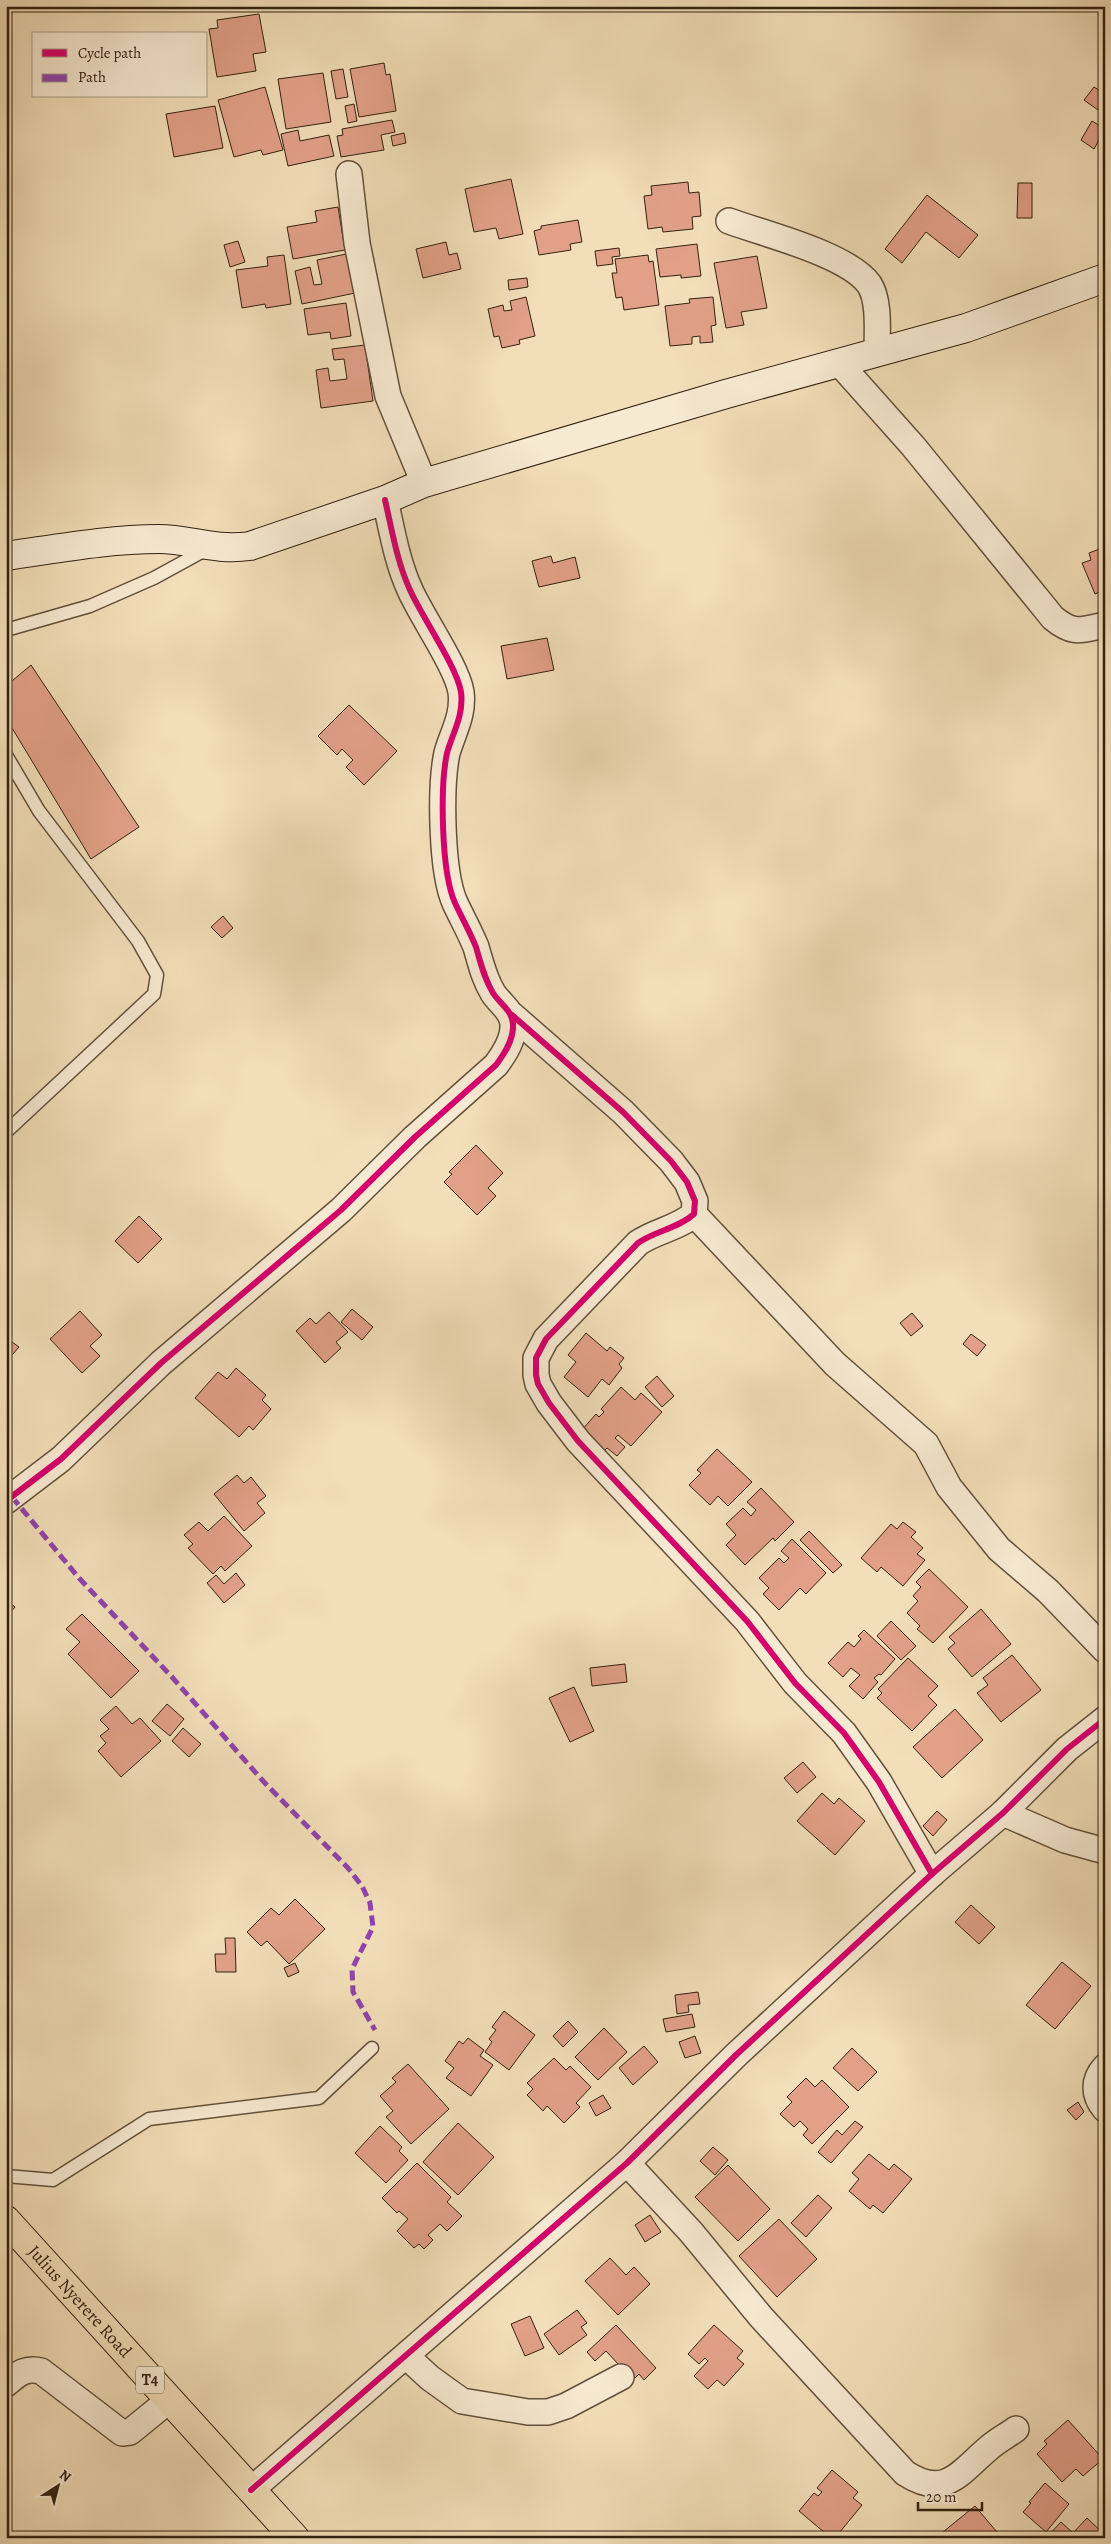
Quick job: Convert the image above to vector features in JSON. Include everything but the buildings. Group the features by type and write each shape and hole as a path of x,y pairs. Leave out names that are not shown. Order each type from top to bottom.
{"highway":[{"name":"Julius Nyerere Road","path":"6,2220 168,2401 295,2538"}],"main road":[{"path":"6,556 93,544 160,538 229,549 250,546 385,500 424,483 708,399 966,328 1105,278"}],"street":[{"path":"349,174 357,243 388,396 424,483"},
{"path":"728,221 826,255 849,267 869,284 877,309 877,352"},
{"path":"840,364 912,446 1053,618 1066,629 1081,630 1105,625"},
{"path":"385,500 395,545 410,589 461,690 461,711 445,764 442,799 445,846 454,901 476,947 484,977 495,995 512,1015 552,1052 623,1112 671,1161 690,1189 695,1201 694,1214 687,1221 650,1235 638,1243 546,1339 536,1358 538,1384 549,1403 578,1441 747,1621 795,1683 844,1733 879,1782 932,1874"},
{"path":"6,1501 61,1459 161,1363 341,1210 414,1137 496,1065 506,1052 511,1039 512,1015"},
{"path":"496,1065 523,1055 552,1052"},
{"path":"694,1214 835,1364 926,1444 949,1487 998,1549 1048,1591 1105,1650"},
{"path":"251,2490 627,2163 736,2055 932,1874 1003,1813 1067,1749 1105,1720"},
{"path":"1003,1813 1065,1840 1105,1851"},
{"path":"1105,2067 1098,2075 1095,2084 1097,2095 1105,2109"},
{"path":"627,2163 691,2232 761,2318 905,2473 920,2483 939,2484 960,2477 990,2447 1016,2430"},
{"path":"406,2356 430,2378 462,2401 528,2412 548,2412 566,2406 621,2377"},
{"path":"6,2384 21,2371 32,2369 41,2371 122,2433 130,2432 168,2401"}],"lane":[{"path":"6,630 90,606 154,578 211,547"},
{"path":"6,755 39,811 138,942 157,975 154,994 6,1132"},
{"path":"6,2176 53,2180 149,2119 319,2098 372,2048"}],"marked path":[{"path":"12,1497 79,1578 172,1677 263,1781 348,1868 362,1886 370,1903 373,1927 352,1969 353,1992 375,2030"}],"cycle path":[{"path":"6,1501 61,1459 161,1363 341,1210 415,1137 496,1065 506,1051 513,1030 512,1019 487,982 476,947 455,903 450,889 444,851 443,786 447,753 461,708 461,692 453,669 415,601 405,579 395,546 385,500"},
{"path":"512,1015 623,1112 671,1161 687,1182 695,1201 694,1214 681,1223 638,1243 546,1339 536,1358 538,1384 549,1403 578,1441 747,1621 795,1683 844,1733 879,1782 932,1874"},
{"path":"251,2490 627,2163 736,2055 932,1874 1003,1813 1067,1749 1105,1719"}]}
